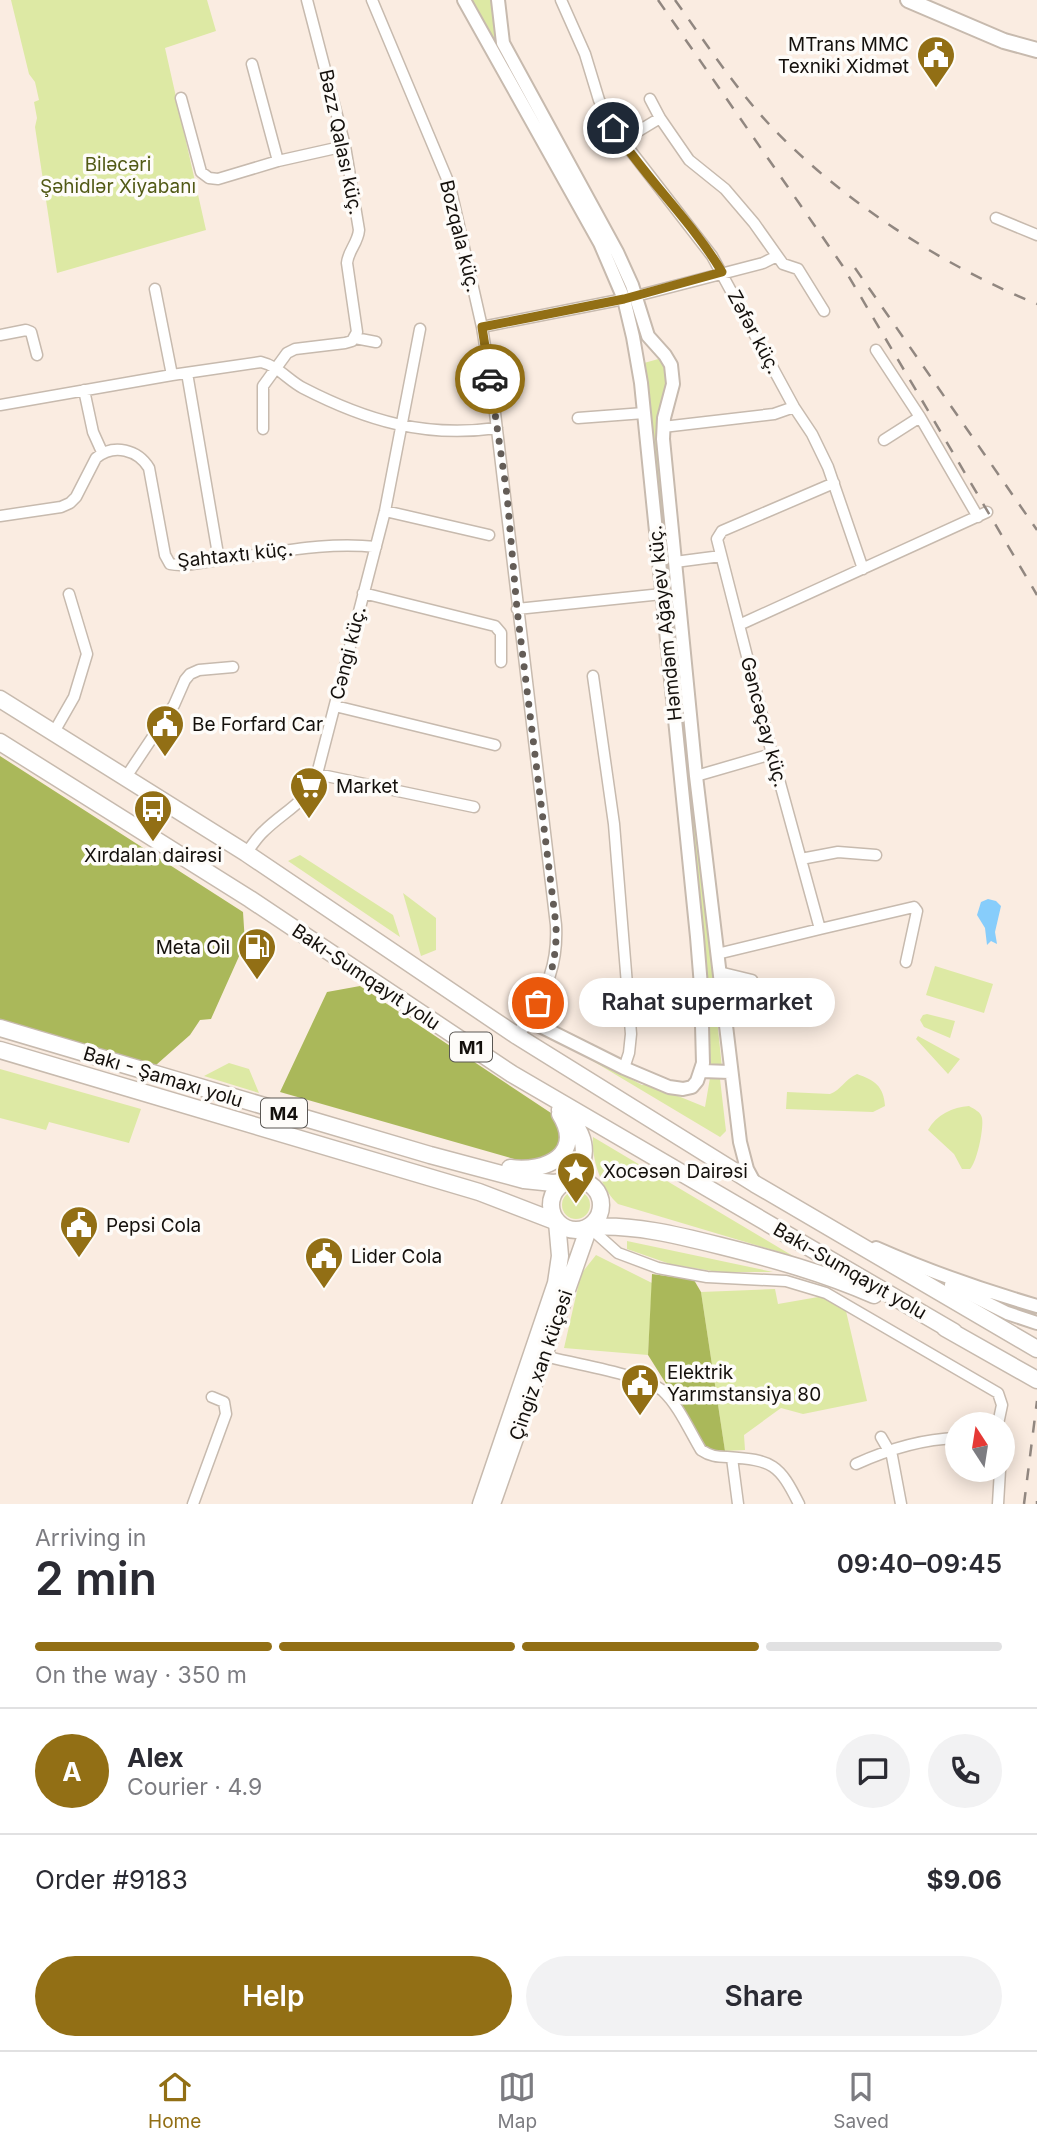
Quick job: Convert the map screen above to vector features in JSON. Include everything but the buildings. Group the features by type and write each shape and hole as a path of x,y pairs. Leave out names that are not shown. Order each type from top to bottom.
{"main road":[{"path":"908,0 1004,41 1037,50"},
{"name":"Bakı-Sumqayıt yolu","path":"0,699 246,853 517,1036 755,1184 1037,1349"},
{"name":"Bakı-Sumqayıt yolu","path":"0,742 250,898 512,1074 954,1332"},
{"name":"Bakı - Şamaxı yolu","path":"0,1028 430,1156 524,1180 571,1181"},
{"name":"Bakı - Şamaxı yolu","path":"0,1050 479,1192 557,1222"},
{"path":"512,1074 579,1129 584,1146 582,1164 571,1181 560,1187 553,1198 552,1210 557,1222 570,1229 579,1230 620,1226 643,1229 770,1258 849,1284 954,1332 1037,1380"},
{"path":"430,1156 522,1169 547,1166 560,1156 568,1142 564,1120 557,1109"},
{"path":"571,1181 588,1184 599,1196 599,1213 589,1227"},
{"name":"Çingiz xan küçəsi","path":"481,1504 556,1283 560,1256 557,1222"},
{"name":"Çingiz xan küçəsi","path":"492,1504 589,1227"}],"street":[{"name":"Bəzz Qalası küç.","path":"307,0 345,146 359,230 357,243 348,257 356,325 355,338"},
{"name":"Bozqala küç.","path":"372,0 450,186 482,327 509,515 517,609 548,851 557,946 547,986 528,1020"},
{"name":"Həmdəm Ağayev küç.","path":"464,0 580,203 612,269 630,297 701,986 702,1071"},
{"path":"498,0 501,39 606,231 630,297 648,336 668,359 673,376 663,427 696,776 730,1072 742,1154 755,1184"},
{"name":"Zəfər küç.","path":"561,0 585,54 599,100 622,141 699,236 722,272 822,454 863,569"},
{"path":"251,64 278,160"},
{"path":"181,98 201,172 209,178 218,179 278,160 345,146"},
{"path":"650,99 689,160 724,189 754,223 783,264 798,269 824,311"},
{"path":"622,141 660,118"},
{"path":"996,218 1037,235"},
{"path":"482,327 630,297 763,263 777,256"},
{"path":"155,289 172,375"},
{"name":"Cəngi küç.","path":"246,853 264,830 304,797 314,784 385,511 419,329"},
{"path":"0,335 26,330 31,332 37,355"},
{"path":"262,429 263,386 275,367 292,350 345,343 355,338 376,342"},
{"path":"739,625 982,515 876,349"},
{"path":"0,405 261,362 275,367 306,390 373,419 401,427 455,432 497,428"},
{"path":"187,373 219,560"},
{"path":"0,516 61,507 70,503 91,466 102,453 93,432 84,390"},
{"path":"663,427 774,414 794,407"},
{"path":"578,418 644,413"},
{"path":"884,440 920,417"},
{"name":"Şahtaxtı küç.","path":"102,453 126,450 143,459 152,479 165,555 170,564 313,547 376,547"},
{"path":"675,562 720,556 717,539 722,531 834,483"},
{"path":"385,511 489,535"},
{"name":"Gəncəçay küç.","path":"720,556 820,929"},
{"path":"363,593 495,626 501,634 501,662"},
{"path":"54,732 74,697 88,654 69,594"},
{"path":"517,609 662,594"},
{"path":"126,777 174,705 190,674 199,670 233,667"},
{"path":"593,676 614,824 631,1034 624,1068"},
{"path":"335,705 495,746"},
{"path":"696,776 772,754"},
{"path":"317,774 474,807"},
{"path":"801,859 838,852 876,855"},
{"path":"717,954 914,907 917,911 906,962"},
{"path":"719,972 752,980"},
{"path":"517,1036 528,1020 624,1068 676,1089 692,1087 702,1071 730,1072"},
{"path":"817,1220 911,1263 986,1304 1037,1323"},
{"path":"589,1227 618,1253 658,1268 707,1277 786,1281 826,1293 998,1393 1002,1405 1001,1412"},
{"path":"911,1263 1032,1304"},
{"path":"544,1356 622,1374 658,1388 672,1403 701,1450 708,1455 763,1462 773,1466 788,1482 799,1504"},
{"path":"193,1504 226,1413 227,1406 224,1402 212,1397"},
{"path":"881,1437 890,1449 901,1504"},
{"path":"856,1464 890,1449 945,1439"},
{"path":"732,1458 738,1504"},
{"path":"999,1504 1000,1482"}],"green space":[{"name":"Biləcəri Şəhidlər Xiyabanı","path":"11,0 207,0 216,31 165,48 206,230 57,273 35,127 37,118 34,102 39,100 35,82 29,74"},
{"path":"470,0 492,0 496,36 581,189 631,292 626,293"},
{"path":"662,358 666,367 668,389 658,443 722,1068 708,1067 644,363"},
{"path":"0,756 243,912 245,943 211,1019 200,1020 190,1035 156,1065 0,1021"},
{"path":"300,855 393,915 400,937 288,861"},
{"path":"403,893 436,918 436,950 421,956"},
{"path":"935,966 993,984 984,1013 926,995"},
{"path":"360,986 554,1115 562,1134 555,1154 537,1162 521,1161 280,1092 327,992"},
{"path":"927,1014 955,1021 950,1038 924,1027 920,1020"},
{"path":"918,1036 960,1059 948,1074 916,1039"},
{"path":"556,1039 642,1085 651,1085 705,1107 710,1078 720,1079 726,1131 720,1137"},
{"path":"229,1063 249,1069 259,1093 204,1076"},
{"path":"0,1069 141,1109 129,1143 49,1122 46,1130 0,1118"},
{"path":"857,1074 877,1085 883,1093 885,1106 873,1112 786,1109 787,1092 830,1094"},
{"path":"969,1106 981,1116 982,1129 973,1165 970,1169 962,1169 954,1154 928,1130 946,1113"},
{"path":"593,1137 793,1256 618,1204 607,1191 599,1174"},
{"name":"Xocəsən Dairəsi","path":"576,1191 586,1195 590,1205 586,1215 576,1219 566,1215 562,1205 566,1195"},
{"path":"627,1241 773,1272 718,1272 670,1264 627,1249"},
{"path":"596,1255 652,1283 648,1355 564,1348 581,1274"},
{"path":"652,1274 694,1280 701,1292 725,1451 707,1449 648,1355"},
{"path":"775,1289 778,1304 824,1296 846,1311 867,1401 803,1414 781,1408 744,1435 745,1450 725,1451 701,1292"}],"water":[{"path":"988,899 1001,906 995,932 997,944 991,941 987,945 985,928 977,915 981,902"}],"railway":[{"path":"658,0 842,265 1037,595"},
{"path":"675,0 755,109 826,178 928,250 1037,304"},
{"path":"855,268 1037,530"},
{"path":"1024,1504 1037,1401"}],"way so far":[{"path":"490,379 507,495 517,609 556,925 555,961 538,1003"}],"place":[{"name":"MTrans MMC Texniki Xidmət","path":"936,89"},
{"name":"Be Forfard Car","path":"165,758"},
{"name":"Market","path":"309,820"},
{"name":"Xırdalan dairəsi","path":"153,843"},
{"name":"Meta Oil","path":"257,981"},
{"name":"Rahat supermarket","path":"538,1003"},
{"name":"Xocəsən Dairəsi","path":"576,1205"},
{"name":"Pepsi Cola","path":"79,1259"},
{"name":"Lider Cola","path":"324,1290"},
{"name":"Elektrik Yarımstansiya 80","path":"640,1417"}],"route":[{"path":"490,379 482,327 624,299 722,272 699,236 613,128"}]}
